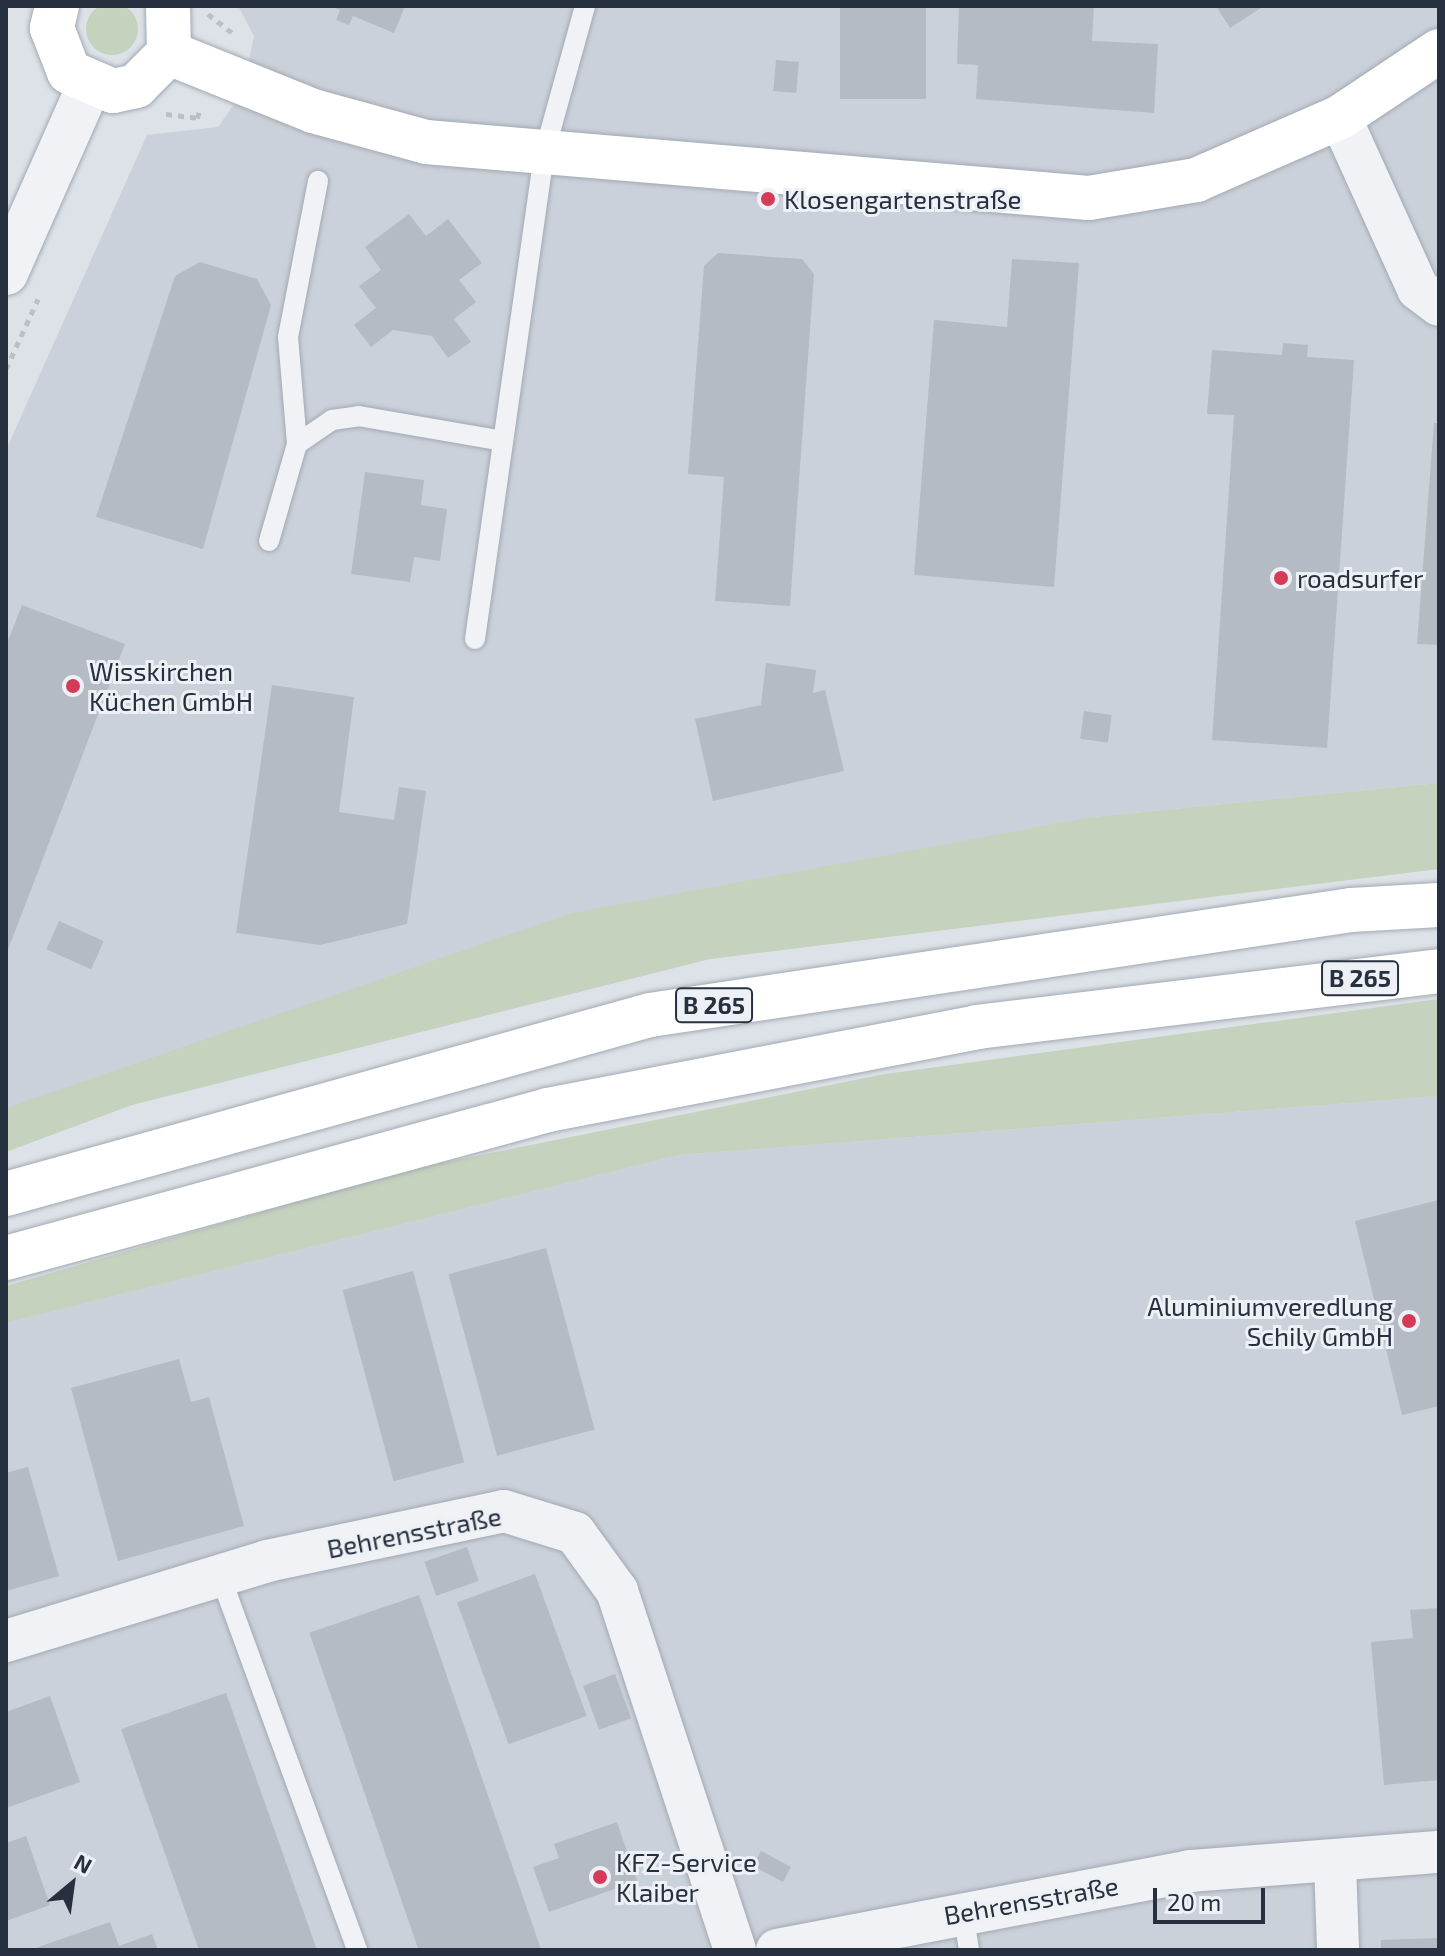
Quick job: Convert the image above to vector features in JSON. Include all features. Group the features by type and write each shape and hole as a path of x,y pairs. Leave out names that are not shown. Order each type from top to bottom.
{"main road":[{"path":"57,6 57,52 89,86 136,86 169,53 168,6"},
{"path":"169,53 313,111 412,138 544,154 1089,198 1196,180 1340,117 1439,51"},
{"name":"B 265","path":"6,1194 650,1015 1351,910 1439,905"},
{"name":"B 265","path":"6,1258 548,1110 977,1027 1439,971"}],"street":[{"path":"6,273 89,86"},
{"path":"1340,117 1418,289 1439,305"},
{"name":"Behrensstraße","path":"6,1641 220,1575 504,1511 575,1533 617,1591 735,1950"},
{"name":"Behrensstraße","path":"777,1950 966,1931 1190,1871 1335,1863 1439,1852"},
{"path":"1335,1863 1338,1950"}],"lane":[{"path":"475,639 544,154 585,6"},
{"path":"269,541 297,444 288,337 318,181"},
{"path":"297,444 332,420 359,416 503,441"},
{"path":"220,1575 357,1950"}],"shaded area":[{"path":"238,6 1439,6 1439,783 1092,817 6,1108 6,450 147,135 218,127 242,93 254,36"},
{"path":"1439,1096 1439,1950 6,1950 6,1323 680,1155"}],"green space":[{"path":"112,3 130,11 138,29 130,47 112,55 94,47 86,29 94,11"},
{"path":"1439,783 1439,869 710,959 132,1105 6,1152 6,1108 572,913 1092,817"},
{"path":"1439,999 1439,1096 680,1155 6,1323 6,1286 411,1169 885,1074"}],"building":[{"path":"331,6 405,6 394,33 353,16 349,25 336,20 340,10"},
{"path":"840,6 926,6 926,99 840,99"},
{"path":"959,6 1094,6 1092,41 1158,44 1154,113 976,99 978,65 957,64"},
{"path":"1216,6 1264,6 1230,28"},
{"path":"776,60 799,62 796,93 773,91"},
{"path":"409,214 426,236 448,219 482,263 459,280 476,302 454,319 471,342 448,358 432,336 393,330 371,347 354,325 376,308 359,286 381,270 365,247"},
{"path":"718,253 802,259 814,274 790,606 715,601 724,477 688,474 704,266"},
{"path":"1012,259 1079,263 1054,587 914,575 934,320 1007,327"},
{"path":"200,262 257,279 271,305 203,549 96,517 175,276"},
{"name":"roadsurfer","path":"1283,343 1308,345 1307,357 1354,360 1327,748 1212,740 1234,415 1207,414 1212,350 1282,355"},
{"path":"1434,423 1439,423 1439,645 1417,644"},
{"path":"365,472 424,480 421,505 447,509 440,561 414,557 410,582 351,574"},
{"path":"22,605 125,644 6,955 6,646"},
{"path":"766,663 816,670 813,693 825,690 844,771 713,801 695,719 761,705"},
{"path":"272,685 354,697 339,812 394,820 399,787 426,791 407,924 320,945 236,933"},
{"path":"1084,711 1112,715 1108,743 1080,739"},
{"path":"59,921 104,941 91,969 46,949"},
{"name":"Aluminiumveredlung Schily GmbH","path":"1439,1200 1439,1406 1402,1415 1355,1221"},
{"path":"546,1248 595,1430 497,1456 448,1274"},
{"path":"413,1271 464,1462 394,1481 342,1290"},
{"path":"179,1359 191,1402 209,1397 244,1526 118,1561 71,1388"},
{"path":"28,1467 59,1576 6,1591 6,1473"},
{"path":"467,1547 479,1581 436,1596 424,1562"},
{"path":"535,1574 587,1716 509,1744 457,1602"},
{"path":"419,1595 541,1950 419,1950 309,1633"},
{"path":"1439,1608 1439,1780 1384,1785 1371,1642 1413,1638 1410,1610"},
{"path":"615,1674 631,1718 599,1730 583,1686"},
{"path":"226,1693 317,1950 199,1950 121,1729"},
{"path":"50,1696 80,1782 6,1808 6,1712"},
{"path":"617,1822 637,1881 549,1912 533,1867 559,1858 554,1844"},
{"path":"26,1836 50,1905 6,1921 6,1843"},
{"path":"761,1851 791,1867 783,1882 753,1866"},
{"path":"110,1922 119,1946 152,1934 158,1950 30,1950"},
{"path":"1439,1938 1439,1950 1381,1950 1381,1940"}],"place":[{"name":"Klosengartenstraße","path":"768,199"},
{"name":"roadsurfer","path":"1281,578"},
{"name":"Wisskirchen Küchen GmbH","path":"73,686"},
{"name":"Aluminiumveredlung Schily GmbH","path":"1409,1321"},
{"name":"KFZ-Service Klaiber","path":"600,1877"}]}
